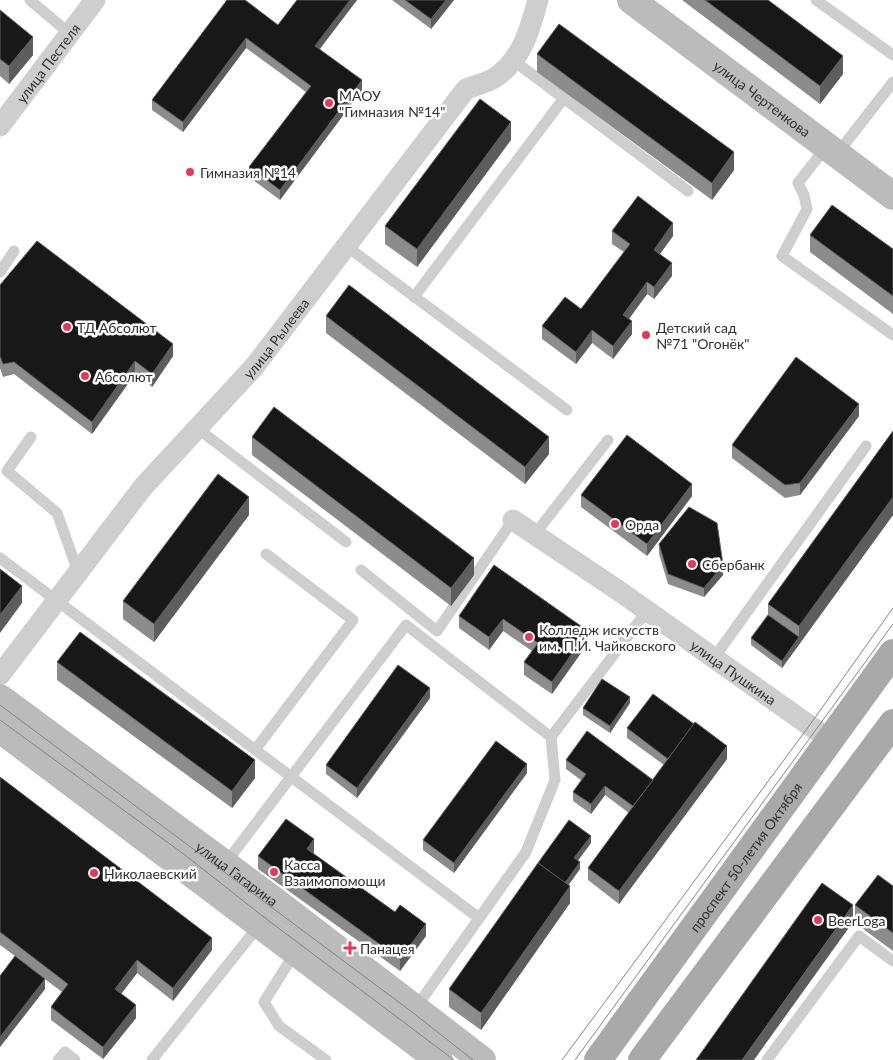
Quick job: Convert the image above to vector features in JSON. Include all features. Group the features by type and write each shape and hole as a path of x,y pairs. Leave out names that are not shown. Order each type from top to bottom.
{"main road":[{"name":"проспект 50-летия Октября","path":"598,1060 893,653"},
{"path":"642,1060 890,735"}],"street":[{"name":"улица Пестеля","path":"0,126 95,0"},
{"name":"улица Рылеева","path":"0,674 143,487 254,368 466,89 495,78 514,61 523,45 538,0"},
{"name":"улица Чертенкова","path":"631,0 893,196"},
{"name":"улица Пушкина","path":"513,520 830,740"},
{"name":"улица Гагарина","path":"0,698 224,865 268,913 296,951 439,1051 477,1056"},
{"name":"улица Гагарина","path":"0,728 268,913 311,929 416,1010 439,1051"}],"lane":[{"path":"30,0 70,34"},
{"path":"816,0 893,55"},
{"path":"514,61 688,191"},
{"path":"893,82 832,151 798,183 804,195 807,209 782,256 893,334"},
{"path":"414,297 564,98"},
{"path":"346,246 567,410"},
{"path":"0,272 14,251"},
{"path":"197,428 346,542"},
{"path":"32,437 6,471 57,513 78,572"},
{"path":"534,534 608,440"},
{"path":"714,658 866,446"},
{"path":"361,570 437,631 513,520"},
{"path":"255,750 353,620 266,554"},
{"path":"0,558 480,918"},
{"path":"416,1010 526,852 555,780 551,737 646,611"},
{"path":"224,865 406,625 551,737"},
{"path":"152,1060 268,913"},
{"path":"311,929 264,1002 279,1026 326,1060"},
{"path":"766,1060 859,936 893,961"},
{"path":"58,1060 65,1052 75,1060"}],"building":[{"name":"МАОУ \"Гимназия №14\"","path":"227,0 245,0 278,25 297,0 350,0 315,46 362,80 280,190 249,167 311,86 246,38 183,122 152,100"},
{"path":"405,0 446,0 431,19"},
{"path":"705,0 768,0 843,56 820,86"},
{"path":"0,10 33,37 9,66 0,59"},
{"path":"559,24 734,152 712,183 537,54"},
{"path":"480,99 511,122 417,249 385,226"},
{"path":"638,196 673,223 654,250 672,263 654,287 647,282 623,315 632,321 613,346 592,330 576,352 542,326 565,297 581,309 630,244 612,231"},
{"path":"832,205 893,249 893,296 810,235"},
{"name":"ТД Абсолют","path":"37,241 173,344 152,374 135,361 92,422 14,362 3,364 0,356 0,285"},
{"path":"349,285 549,437 525,467 326,316"},
{"path":"796,357 859,404 800,483 785,485 732,445"},
{"path":"274,407 474,558 451,588 252,437"},
{"path":"893,431 893,497 799,626 768,604"},
{"path":"627,435 692,484 647,544 581,495"},
{"path":"218,474 249,497 154,624 123,601"},
{"name":"Сбербанк","path":"689,507 717,523 723,565 704,588 668,574 659,544"},
{"path":"494,565 588,631 552,682 524,662 538,643 503,619 489,637 459,616"},
{"path":"0,569 22,586 0,615"},
{"path":"768,615 799,637 782,661 751,638"},
{"path":"80,632 255,760 232,791 57,662"},
{"path":"398,665 430,688 357,788 326,765"},
{"path":"602,679 630,697 610,726 583,708"},
{"path":"653,694 694,724 668,759 627,728"},
{"path":"695,722 727,746 619,891 588,868"},
{"path":"587,731 653,780 633,806 605,786 591,804 573,792 586,774 566,760"},
{"path":"496,741 527,764 454,863 423,840"},
{"path":"0,777 212,938 173,988 137,960 115,989 136,1005 103,1047 51,1007 68,984 0,932"},
{"path":"286,819 314,839 307,849 395,912 400,905 426,924 400,959 258,856"},
{"path":"569,820 591,836 574,858 580,862 565,883 538,863"},
{"path":"538,863 570,886 481,1013 449,989"},
{"path":"878,875 893,886 893,933 855,905"},
{"path":"822,883 853,905 742,1060 696,1060"},
{"path":"15,956 45,979 0,1037 0,976"}],"tram line":[{"path":"562,1060 809,726 893,608"},
{"path":"575,1060 893,624"},
{"path":"0,705 412,1012 473,1060"},
{"path":"0,720 185,855 265,918 454,1060"}],"place":[{"name":"МАОУ \"Гимназия №14\"","path":"329,103"},
{"name":"Гимназия №14","path":"190,172"},
{"name":"ТД Абсолют","path":"67,327"},
{"name":"Детский сад №71 \"Огонёк\"","path":"646,335"},
{"name":"Абсолют","path":"85,376"},
{"name":"Орда","path":"615,524"},
{"name":"Сбербанк","path":"692,564"},
{"name":"Колледж искусств им. П.И. Чайковского","path":"529,637"},
{"name":"Касса Взаимопомощи","path":"274,872"},
{"name":"Николаевский","path":"94,873"},
{"name":"BeerLoga","path":"818,920"},
{"name":"Панацея","path":"350,948"}]}
